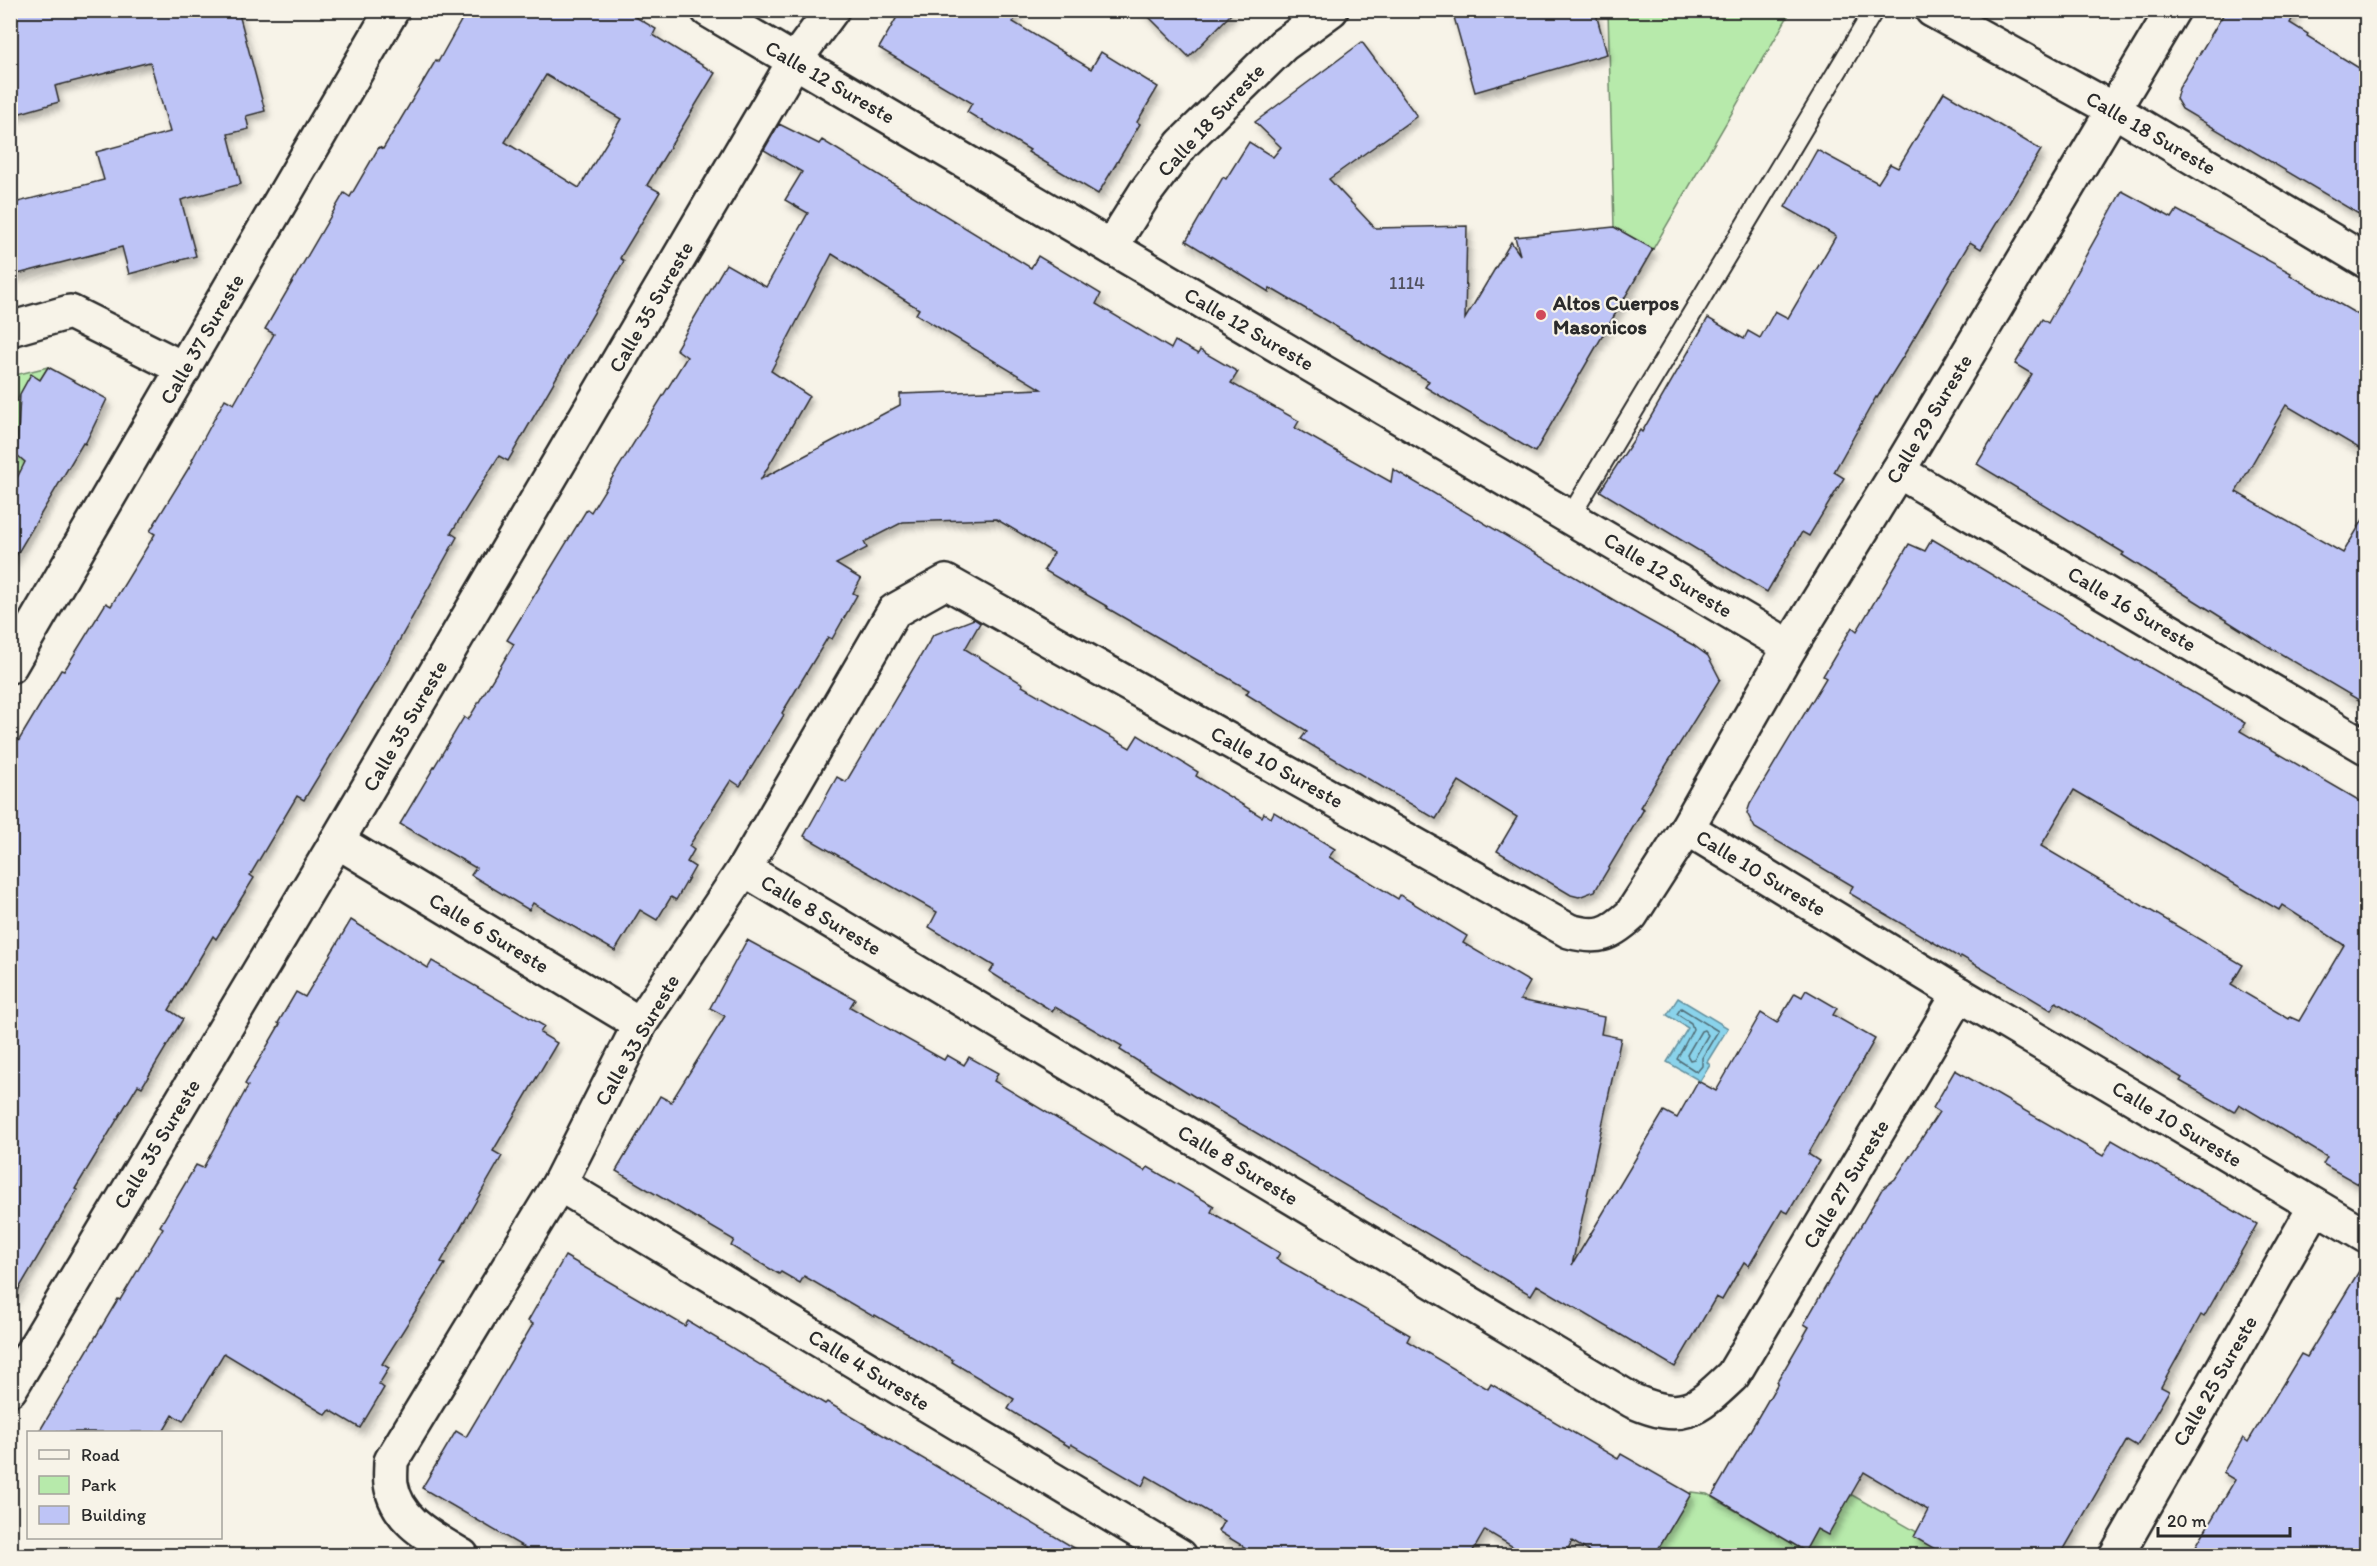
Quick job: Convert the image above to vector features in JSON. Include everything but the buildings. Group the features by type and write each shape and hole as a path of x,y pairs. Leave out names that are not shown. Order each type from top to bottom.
{"street":[{"name":"Calle 37 Sureste","path":"10,666 392,10"},
{"name":"Calle 12 Sureste","path":"708,10 1790,647"},
{"name":"Calle 35 Sureste","path":"10,1389 337,841 795,60 832,10"},
{"name":"Calle 18 Sureste","path":"1111,248 1145,193 1182,144 1283,45 1331,10"},
{"name":"Calle 18 Sureste","path":"1932,10 2114,110 2367,261"},
{"name":"Calle 29 Sureste","path":"1687,828 1790,647 1898,471 2173,10"},
{"path":"10,329 70,312 184,369"},
{"name":"Calle 16 Sureste","path":"1898,471 2367,747"},
{"name":"Calle 33 Sureste","path":"462,1556 418,1529 400,1511 391,1485 391,1461 558,1184 640,1024 744,869 894,611 946,582 960,589"},
{"name":"Calle 10 Sureste","path":"960,589 1569,931 1601,936 1631,915 1687,828 1959,994 2367,1236"},
{"name":"Calle 6 Sureste","path":"337,841 640,1024"},
{"name":"Calle 8 Sureste","path":"744,869 1633,1401 1656,1411 1674,1413 1692,1409 1713,1395 1733,1375"},
{"name":"Calle 27 Sureste","path":"1733,1375 1959,994"},
{"name":"Calle 4 Sureste","path":"558,1184 1180,1556"},
{"name":"Calle 25 Sureste","path":"2116,1556 2315,1207"}],"lane":[{"path":"1570,517 1874,10"}],"green space":[{"path":"1608,11 1791,11 1653,249 1614,227"},
{"path":"48,367 40,380 31,375 17,400 27,406 19,423 17,455 26,462 21,471 11,473 11,376"},
{"path":"1691,1492 1707,1494 1805,1551 1817,1529 1852,1495 1917,1532 1937,1550 1934,1556 1654,1556"}],"water":[{"path":"1678,998 1728,1028 1707,1062 1710,1065 1700,1081 1667,1062 1688,1028 1667,1015"}],"place":[{"name":"Altos Cuerpos Masonicos","path":"1541,315"}]}
